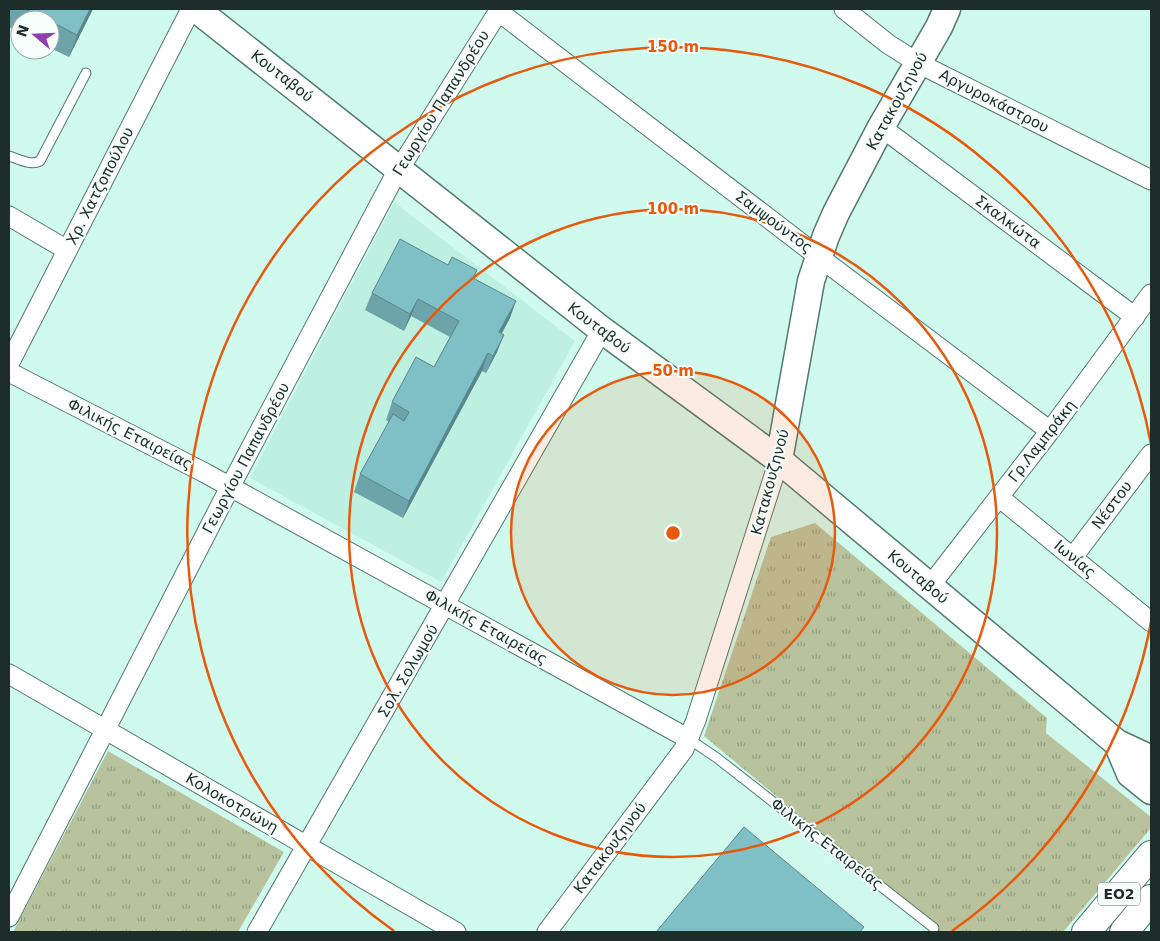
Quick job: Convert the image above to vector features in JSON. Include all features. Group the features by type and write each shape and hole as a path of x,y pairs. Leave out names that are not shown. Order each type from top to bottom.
{"main road":[{"name":"ΕΟ2","path":"1086,932 1151,855"},
{"name":"ΕΟ2","path":"1124,932 1151,899"}],"street":[{"name":"Χρ. Χατζοπούλου","path":"9,364 190,9"},
{"name":"Κουταβού","path":"196,9 602,330 779,460 1117,742 1151,761"},
{"name":"Αργυροκάστρου","path":"844,9 888,44 918,63 1151,180"},
{"name":"Κατακουζηνού","path":"547,932 678,757 689,738 779,460 811,281 819,257 836,213 881,127 939,27 947,9"},
{"name":"Γεωργίου Παπανδρέου","path":"9,917 230,487 399,169 499,10"},
{"name":"Σαμψούντος","path":"499,10 819,257 1050,431"},
{"name":"Σκαλκώτα","path":"881,127 1135,317"},
{"path":"9,216 67,250"},
{"name":"Γρ.Λαμπράκη","path":"930,586 1050,431 1151,294"},
{"name":"Σολ. Σολωμού","path":"257,932 602,330"},
{"name":"Φιλικής Εταιρείας","path":"9,372 230,487 689,738"},
{"name":"Νέστου","path":"1073,557 1151,454"},
{"name":"Ιωνίας","path":"999,496 1151,622"},
{"name":"Κολοκοτρώνη","path":"9,674 456,932"},
{"path":"1117,742 1130,774 1151,791"}],"lane":[{"path":"9,156 35,164 40,161 86,73"},
{"name":"Φιλικής Εταιρείας","path":"689,738 934,928"}],"shaded area":[{"path":"394,202 575,341 441,582 250,478"}],"green space":[{"path":"815,523 1047,718 1046,733 1151,817 1151,828 1063,932 940,932 704,736 771,537"},
{"path":"108,751 284,852 238,932 13,932"}],"building":[{"path":"25,9 90,9 77,35 60,26 60,10"},
{"path":"400,239 448,265 452,257 477,270 473,278 516,301 499,332 504,335 493,356 488,353 409,501 360,474 393,414 404,421 409,412 392,402 416,357 434,367 459,321 418,299 410,314 372,293"},
{"path":"744,827 864,927 860,932 656,932"}]}
